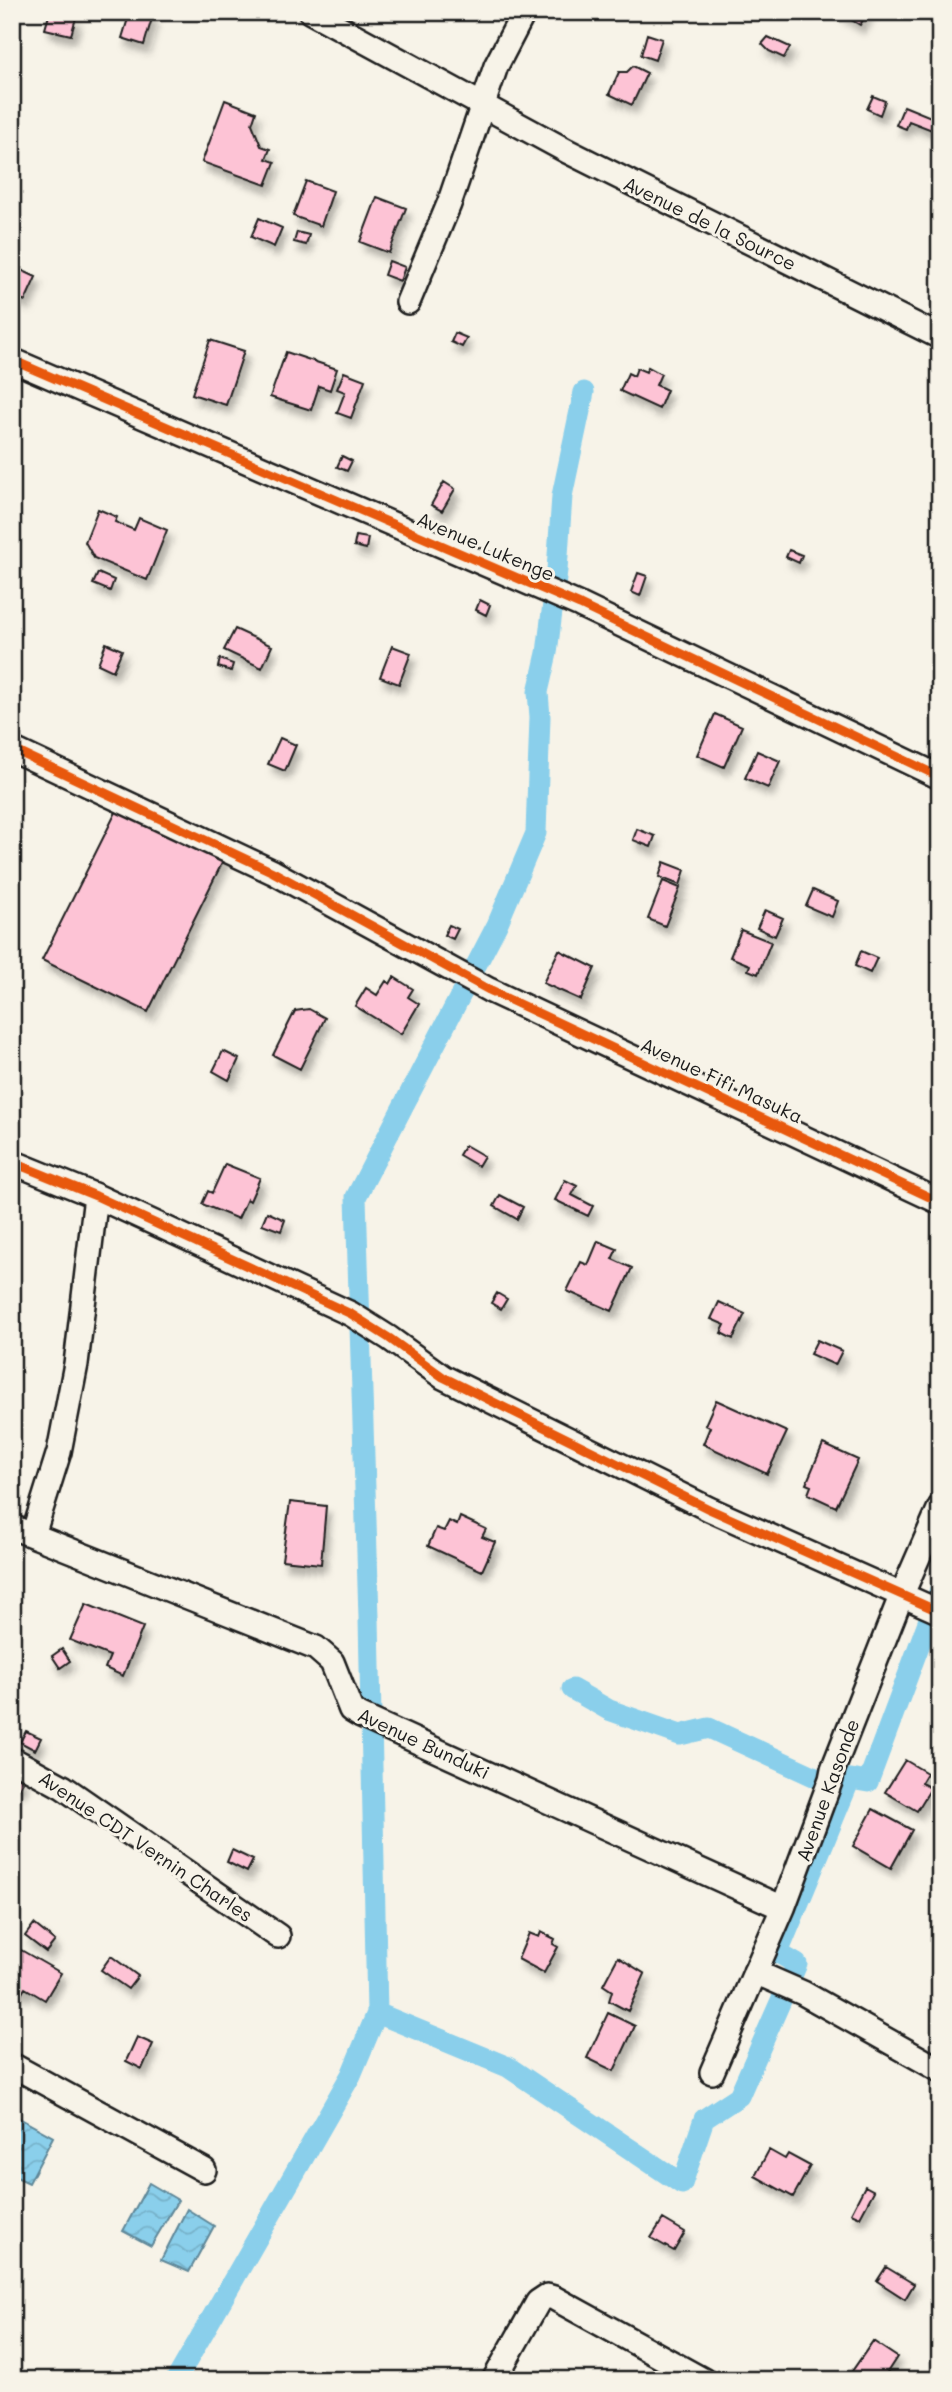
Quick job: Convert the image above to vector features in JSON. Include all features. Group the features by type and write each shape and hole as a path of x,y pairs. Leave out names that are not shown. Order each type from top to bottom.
{"street":[{"name":"Avenue de la Source","path":"311,12 567,151 940,337"},
{"path":"408,302 449,204 496,66 524,12"},
{"name":"Avenue Lukenge","path":"12,360 580,605 940,777"},
{"name":"Avenue Fifi Masuka","path":"12,748 272,872 489,990 940,1202"},
{"path":"12,1162 96,1196 351,1314 443,1377 685,1497 940,1612"},
{"path":"23,1531 59,1452 76,1364 96,1196"},
{"name":"Avenue Kasonde","path":"712,2072 764,1976 783,1908 833,1769 909,1597 940,1507"},
{"name":"Avenue Bunduki","path":"23,1531 316,1648 332,1662 351,1710 783,1908"},
{"name":"Avenue CDT Vernin Charles","path":"12,1759 63,1787 278,1936"},
{"path":"764,1976 803,1993 940,2070"},
{"path":"12,2065 204,2170"},
{"path":"494,2380 538,2302 547,2296 703,2380"}],"water":[{"path":"12,2114 53,2137 29,2183 12,2175"},
{"path":"149,2183 178,2200 151,2246 123,2231"},
{"path":"187,2209 214,2226 189,2272 161,2260"}],"building":[{"path":"50,12 76,18 71,35 45,29"},
{"path":"130,12 153,15 144,45 122,38"},
{"path":"838,12 868,12 860,25"},
{"path":"647,34 662,39 655,60 641,55"},
{"path":"768,37 790,47 784,58 769,51 762,44"},
{"path":"633,66 647,73 632,105 609,94 619,72 627,72"},
{"path":"873,96 885,101 880,115 867,109"},
{"path":"225,100 256,112 252,124 261,146 270,149 266,159 275,162 266,185 202,162"},
{"path":"904,106 936,119 932,130 909,121 906,129 896,125"},
{"path":"306,181 333,191 321,226 293,216"},
{"path":"377,197 406,208 389,253 360,242"},
{"path":"259,218 282,228 274,247 251,237"},
{"path":"297,232 309,235 306,245 294,242"},
{"path":"389,261 405,267 400,281 384,275"},
{"path":"21,270 36,277 25,301 12,295 12,288"},
{"path":"455,333 467,338 462,347 451,342"},
{"path":"210,340 244,351 226,405 192,394"},
{"path":"286,352 337,369 330,390 319,386 311,410 270,397"},
{"path":"648,367 661,374 656,385 667,390 659,409 620,391 628,373 634,376 637,368 646,372"},
{"path":"344,372 365,380 351,418 337,413 345,392 337,389"},
{"path":"342,456 352,461 347,471 337,467"},
{"path":"444,482 455,489 442,511 431,505"},
{"path":"98,509 117,517 115,522 134,530 139,518 167,530 147,580 94,558 85,542"},
{"path":"356,536 368,538 366,549 354,546"},
{"path":"789,550 802,555 799,563 786,557"},
{"path":"98,573 114,580 110,591 93,584"},
{"path":"638,573 647,576 640,596 631,592"},
{"path":"480,600 490,605 486,615 476,610"},
{"path":"235,629 272,646 262,668 224,650"},
{"path":"106,643 122,650 113,671 98,664"},
{"path":"392,646 411,653 399,684 380,677"},
{"path":"220,659 233,664 231,671 218,667"},
{"path":"715,714 742,726 724,767 697,755"},
{"path":"280,738 296,745 285,771 268,764"},
{"path":"757,751 780,761 768,788 745,778"},
{"path":"120,804 225,857 148,1012 42,960"},
{"path":"637,829 655,836 651,847 633,840"},
{"path":"664,862 685,870 680,885 659,877"},
{"path":"663,881 680,888 665,926 648,919"},
{"path":"813,890 838,901 832,917 806,906"},
{"path":"765,910 783,918 775,936 757,928"},
{"path":"449,925 458,929 453,939 444,935"},
{"path":"741,930 771,942 758,974 748,970 750,965 730,957"},
{"path":"559,950 595,968 581,1000 543,983"},
{"path":"861,951 877,958 870,973 855,966"},
{"path":"394,977 413,989 408,997 419,1004 401,1034 355,1006 366,988 377,995 386,981 390,984"},
{"path":"309,1009 325,1018 300,1069 273,1055 295,1011"},
{"path":"223,1051 239,1059 229,1080 213,1071"},
{"path":"465,1145 484,1156 478,1166 459,1155"},
{"path":"225,1164 260,1178 238,1219 202,1204 208,1191 212,1193"},
{"path":"565,1180 577,1186 572,1195 593,1206 588,1216 555,1200"},
{"path":"500,1195 523,1207 517,1219 494,1206"},
{"path":"267,1212 285,1220 281,1231 262,1224"},
{"path":"598,1241 617,1249 612,1259 632,1268 612,1311 567,1291 581,1262 588,1265"},
{"path":"497,1293 507,1299 501,1309 491,1303"},
{"path":"719,1302 745,1314 733,1339 721,1333 725,1325 711,1319"},
{"path":"817,1340 842,1351 835,1365 810,1354"},
{"path":"716,1400 787,1432 767,1474 703,1444 710,1427 705,1425"},
{"path":"823,1444 858,1460 836,1507 808,1494 811,1486 806,1484"},
{"path":"290,1502 326,1506 321,1564 282,1560"},
{"path":"460,1517 486,1529 482,1537 495,1542 482,1571 428,1546 436,1528 444,1531 449,1521 457,1525"},
{"path":"86,1604 143,1627 123,1676 105,1668 110,1656 70,1640"},
{"path":"62,1649 70,1661 60,1668 52,1656"},
{"path":"26,1731 41,1738 35,1750 20,1742"},
{"path":"905,1760 927,1773 921,1783 931,1788 917,1811 885,1792"},
{"path":"12,1772 24,1780 19,1788 12,1783"},
{"path":"873,1809 912,1830 891,1868 853,1846"},
{"path":"232,1850 253,1860 247,1872 227,1862"},
{"path":"34,1924 55,1941 46,1952 25,1936"},
{"path":"541,1932 555,1939 553,1944 558,1947 544,1973 518,1959 529,1933 539,1937"},
{"path":"21,1950 61,1973 45,2000 25,1988 22,1993 12,1987 12,1952 18,1955"},
{"path":"111,1956 138,1976 128,1989 101,1970"},
{"path":"618,1957 645,1974 628,2011 609,2001 612,1991 603,1985"},
{"path":"608,2013 635,2026 614,2071 587,2058"},
{"path":"137,2037 153,2044 142,2069 126,2061"},
{"path":"769,2150 785,2159 788,2154 810,2166 793,2197 755,2176"},
{"path":"865,2186 874,2191 860,2217 851,2213"},
{"path":"663,2219 685,2232 674,2251 651,2238"},
{"path":"886,2267 914,2284 905,2299 877,2281"},
{"path":"873,2341 897,2357 882,2380 851,2380 848,2377"}],"waterway":[{"path":"176,2380 351,2075 377,2013 369,1618 356,1197 497,925 536,833 540,717 538,692 547,653 562,496 584,392"},
{"path":"377,2013 508,2067 682,2184 704,2119 739,2096 797,1964 778,1953 850,1779 868,1782 940,1590"},
{"path":"572,1689 609,1710 680,1735 709,1728 820,1779 848,1779"}],"cycle path":[{"path":"12,360 580,605 940,777"},
{"path":"12,749 273,872 489,990 940,1202"},
{"path":"12,1162 96,1196 351,1314 443,1377 709,1509 940,1612"}]}
